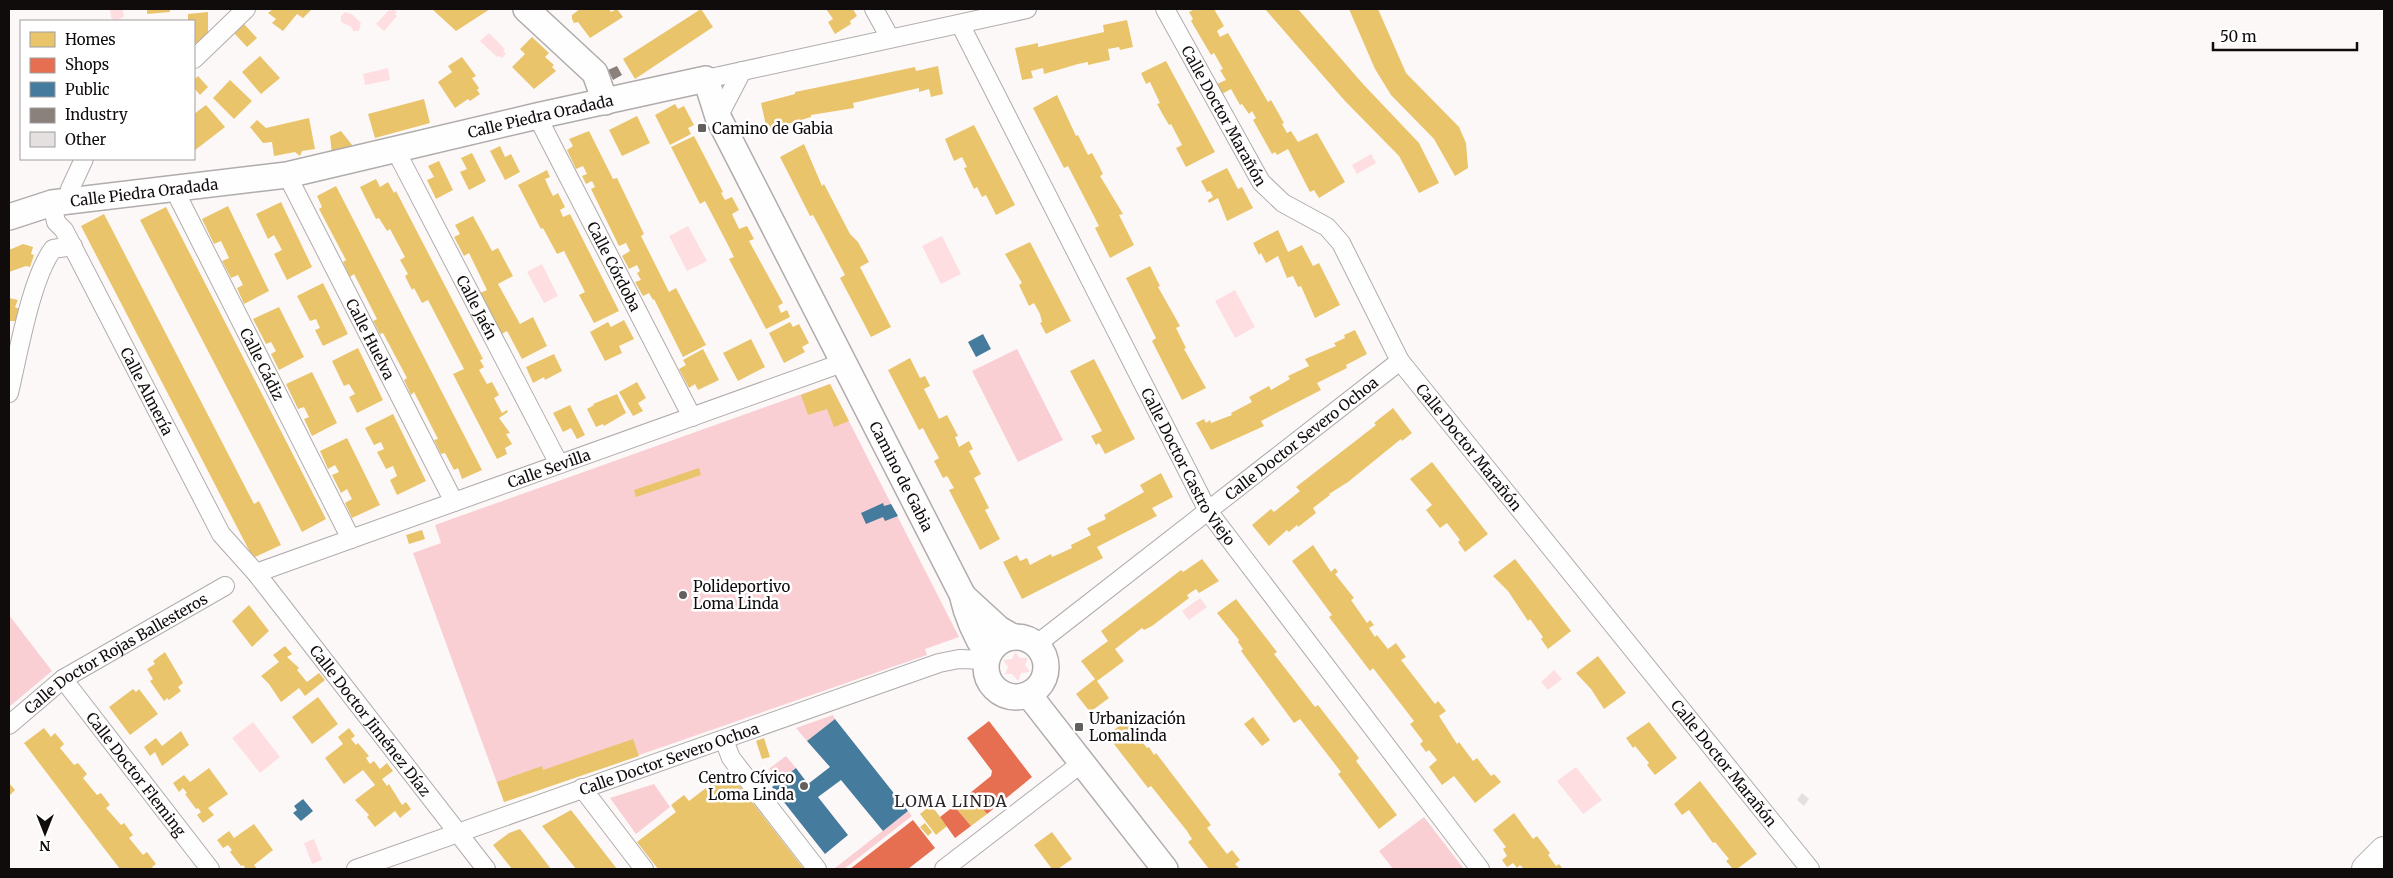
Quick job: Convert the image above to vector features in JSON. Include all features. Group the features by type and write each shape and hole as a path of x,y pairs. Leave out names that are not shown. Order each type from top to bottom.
{"highway":[{"path":"2366,869 2384,852"}],"street":[{"path":"195,58 246,9"},
{"path":"526,9 595,74 605,102"},
{"path":"874,9 890,38"},
{"name":"Calle Piedra Oradada","path":"9,217 174,189 287,175 537,116 1027,9"},
{"name":"Calle Doctor Marañón","path":"1165,9 1261,182 1283,203 1326,227 1340,242 1400,361 1810,869"},
{"name":"Calle Doctor Castro Viejo","path":"960,24 1208,512 1480,869"},
{"path":"718,117 742,71"},
{"name":"Camino de Gabia","path":"700,80 842,363 962,594 967,616 987,658"},
{"name":"Calle Córdoba","path":"537,116 692,417"},
{"name":"Calle Jaén","path":"396,150 559,464"},
{"path":"38,279 40,254 84,160"},
{"name":"Calle Huelva","path":"287,175 454,502"},
{"name":"Calle Cádiz","path":"174,189 351,539"},
{"name":"Calle Almería","path":"60,209 64,230 221,534 256,573"},
{"path":"9,393 14,353 47,257 54,249 73,246"},
{"name":"Calle Doctor Severo Ochoa","path":"1037,644 1400,361"},
{"name":"Calle Sevilla","path":"256,573 842,363"},
{"name":"Calle Doctor Jiménez Díaz","path":"256,573 486,869"},
{"name":"Calle Doctor Rojas Ballesteros","path":"9,725 63,679 225,586"},
{"name":"Camino de Gabia","path":"962,594 999,629 1013,636"},
{"path":"1013,636 1022,636 1037,644 1045,657 1047,672 1037,690 1028,695 1010,697 1000,693 988,679 986,670 987,658 998,643 1013,636"},
{"name":"Calle Doctor Severo Ochoa","path":"356,869 939,663 959,658 987,658"},
{"name":"Calle Doctor Fleming","path":"63,679 210,869"},
{"path":"1028,695 1165,869"},
{"path":"724,740 730,758 817,869"},
{"path":"944,869 1082,762"},
{"path":"582,788 644,869"}],"shaded area":[{"path":"110,9 123,9 124,17 117,20 111,18"},
{"path":"393,9 397,12 395,14 397,16 384,31 376,24 389,10"},
{"path":"345,12 353,15 361,23 359,31 353,31 351,27 341,22 341,16"},
{"path":"489,33 505,49 503,51 506,54 502,58 497,57 480,41"},
{"path":"388,68 390,80 365,85 363,74"},
{"path":"1371,154 1376,163 1357,174 1352,165"},
{"path":"688,226 707,261 687,271 669,236"},
{"path":"942,236 961,274 941,284 922,246"},
{"path":"542,264 558,296 544,303 527,272"},
{"path":"1235,290 1255,327 1235,338 1215,301"},
{"path":"1017,349 1063,440 1018,462 972,371"},
{"name":"Polideportivo Loma Linda","path":"830,384 959,637 925,649 927,655 504,802 413,553 441,543 435,525"},
{"path":"1200,598 1207,607 1189,620 1182,611"},
{"path":"9,615 52,671 9,707"},
{"path":"1015,652 1020,658 1028,658 1025,665 1030,672 1021,673 1018,681 1012,674 1005,674 1008,667 1003,660 1012,659"},
{"path":"1554,670 1562,679 1548,690 1541,682"},
{"path":"833,715 835,719 807,741 796,728"},
{"path":"253,722 280,757 260,773 232,738"},
{"path":"786,756 796,768 775,785 770,768"},
{"path":"1576,767 1602,800 1583,814 1557,781"},
{"path":"654,784 670,807 636,834 610,798"},
{"path":"908,811 912,816 844,869 835,868"},
{"path":"1424,817 1464,869 1393,869 1379,851"},
{"path":"314,839 322,860 312,864 304,843"}],"building: Homes":[{"path":"147,9 170,9 170,12 147,14"},
{"path":"273,9 312,9 303,18 297,14 283,31 272,23 276,19 268,13"},
{"path":"432,9 490,9 456,31"},
{"path":"580,9 609,9 611,12 617,9 623,17 590,38 578,22 574,23 572,19 572,15"},
{"path":"701,9 713,27 635,79 623,59"},
{"path":"826,9 853,9 857,16 850,21 851,24 835,34 828,22 833,19"},
{"path":"1195,9 1214,9 1224,26 1217,31 1220,37 1228,33 1268,102 1271,100 1284,123 1282,124 1287,133 1291,131 1298,142 1317,133 1345,182 1319,198 1314,190 1310,192 1288,149 1277,155 1275,152 1272,154 1253,120 1256,118 1252,111 1249,114 1242,104 1240,105 1231,89 1222,94 1215,85 1226,80 1220,70 1223,69 1214,53 1211,55 1191,21 1193,19 1189,12"},
{"path":"1265,9 1298,9 1363,84 1419,143 1439,183 1419,193 1399,156 1345,101"},
{"path":"1349,9 1378,9 1406,73 1459,127 1466,143 1468,168 1455,176 1434,139 1391,95 1375,69"},
{"path":"208,12 208,36 195,43 195,20 188,20 188,14"},
{"path":"1127,20 1133,47 1120,50 1119,47 1108,49 1110,60 1088,65 1088,62 1078,64 1044,74 1043,68 1031,71 1033,78 1022,80 1015,48 1038,43 1038,47 1104,32 1103,25"},
{"path":"244,24 257,38 247,47 234,33"},
{"path":"532,37 549,53 545,57 554,65 552,67 556,71 534,89 512,67 525,54 520,49"},
{"path":"260,56 280,78 261,94 242,72"},
{"path":"462,57 476,76 472,78 479,88 477,90 480,94 470,101 468,99 455,108 438,82 452,72 448,66"},
{"path":"1166,61 1215,152 1186,167 1176,148 1182,145 1171,124 1169,125 1157,104 1160,103 1150,82 1146,84 1141,73"},
{"path":"938,66 943,94 931,97 929,89 919,92 919,88 853,103 854,108 811,115 811,117 767,130 761,103 795,94 795,92 915,67 916,71"},
{"path":"198,76 208,87 200,95 195,89 195,79"},
{"path":"230,80 252,101 234,119 213,98"},
{"path":"1057,95 1076,136 1078,135 1088,155 1092,153 1098,164 1103,174 1100,176 1123,214 1119,215 1134,245 1110,258 1095,228 1099,226 1068,166 1064,168 1033,108"},
{"path":"424,99 430,123 375,138 368,114"},
{"path":"675,104 678,109 684,106 694,125 688,128 691,134 670,145 655,115"},
{"path":"206,105 225,127 195,150 195,113"},
{"path":"637,116 650,143 622,156 609,130"},
{"path":"309,118 315,149 302,151 300,156 295,152 274,156 272,142 263,143 250,127 257,120 266,128"},
{"path":"974,125 1015,205 996,215 986,195 982,197 977,187 974,189 964,168 967,167 962,157 954,161 945,139"},
{"path":"341,131 356,150 332,155 330,136"},
{"path":"589,131 613,179 617,178 644,234 641,236 669,292 676,288 706,345 683,357 654,299 649,293 643,296 635,282 641,280 637,273 640,271 637,265 629,269 622,256 630,251 626,243 619,246 591,189 595,187 592,181 586,184 582,176 587,174 583,166 576,169 567,150 573,146 569,139"},
{"path":"694,136 723,192 721,193 725,200 732,197 739,210 732,214 739,229 747,226 754,239 749,241 783,303 778,306 781,313 787,310 790,317 766,329 729,259 734,257 727,243 705,201 700,204 671,147"},
{"path":"804,144 822,186 824,184 850,234 858,242 869,262 860,267 891,327 871,337 840,278 845,275 813,215 810,216 780,157"},
{"path":"500,146 505,157 511,154 520,172 505,180 490,151"},
{"path":"472,153 486,181 469,190 460,172 467,169 461,158"},
{"path":"439,161 453,190 436,199 427,180 434,177 428,166"},
{"path":"1227,168 1238,189 1242,187 1253,208 1227,221 1218,198 1209,203 1208,200 1213,197 1210,191 1207,192 1201,181"},
{"path":"547,170 550,177 545,179 549,188 553,196 558,193 565,207 560,210 563,217 570,214 619,311 594,323 579,295 585,292 564,251 557,254 543,228 541,229 518,185"},
{"path":"376,179 380,187 388,182 394,193 396,191 483,359 480,360 484,367 479,370 487,384 492,382 499,395 494,398 502,413 507,410 508,412 499,418 510,433 506,434 512,444 505,448 507,454 497,459 453,374 464,369 428,300 422,303 414,288 412,290 405,276 408,274 400,260 405,257 390,229 387,231 379,218 376,219 360,187"},
{"path":"336,186 482,470 462,479 458,468 454,470 445,453 441,454 434,440 438,439 414,392 411,395 404,380 407,378 383,333 380,334 373,321 377,319 354,274 350,277 343,262 346,260 319,209 322,207 317,196"},
{"path":"281,202 312,267 287,280 274,254 282,250 274,235 268,239 256,214"},
{"path":"228,206 269,291 244,304 237,288 243,285 238,275 231,278 222,261 229,258 221,241 214,244 202,219"},
{"path":"166,207 326,519 302,532 140,220"},
{"path":"104,214 254,504 259,501 281,545 253,558 81,226"},
{"path":"473,216 492,251 498,248 513,276 498,284 520,324 533,317 547,346 522,359 507,331 500,335 480,293 487,290 469,253 464,256 454,237 460,234 455,225"},
{"path":"1278,230 1288,252 1302,245 1313,266 1319,263 1340,305 1315,318 1301,286 1298,287 1293,276 1287,278 1278,256 1266,263 1261,253 1259,255 1253,243"},
{"path":"1030,242 1071,321 1046,334 1040,323 1042,322 1040,314 1034,303 1029,306 1019,285 1022,283 1005,254"},
{"path":"23,244 33,247 31,254 34,255 30,267 26,266 9,272 9,250"},
{"path":"1150,266 1160,286 1158,287 1180,326 1176,328 1186,348 1184,349 1206,388 1182,400 1152,341 1156,338 1126,278"},
{"path":"323,283 348,334 323,346 315,330 320,328 316,319 310,321 297,296"},
{"path":"9,298 18,300 15,307 20,309 17,321 9,321"},
{"path":"279,307 304,357 279,370 271,354 276,351 271,342 266,344 253,319"},
{"path":"624,320 634,339 619,346 622,353 605,361 590,332 608,322 611,327"},
{"path":"790,322 793,327 799,324 809,343 802,347 805,352 784,363 769,333"},
{"path":"1355,330 1367,354 1346,365 1347,368 1317,383 1321,390 1261,421 1264,426 1211,450 1196,423 1204,419 1206,423 1210,420 1211,423 1232,415 1231,413 1252,402 1249,397 1269,386 1271,390 1290,379 1288,376 1309,366 1305,359 1336,346 1334,343 1345,338 1344,335"},
{"path":"751,339 765,367 738,381 723,353"},
{"path":"358,348 383,400 357,413 349,397 355,394 349,384 344,386 332,361"},
{"path":"703,349 719,380 698,390 695,384 689,388 679,369 686,365 683,360"},
{"path":"554,354 562,371 545,380 544,377 533,383 526,367"},
{"path":"910,358 920,378 925,376 930,386 924,389 939,419 947,415 958,436 955,437 959,447 969,441 973,449 969,451 981,474 974,478 989,508 985,510 1000,539 980,550 949,490 954,488 947,476 943,478 934,461 939,458 923,428 919,430 888,370"},
{"path":"1094,359 1135,439 1105,454 1099,443 1096,445 1091,436 1102,431 1070,371"},
{"path":"312,372 337,423 312,436 304,419 309,417 304,407 298,409 286,384"},
{"path":"637,382 646,398 638,403 643,411 633,416 619,392"},
{"path":"830,384 849,421 834,427 827,409 808,415 801,395"},
{"path":"617,394 626,413 604,426 603,424 596,427 587,409 593,404"},
{"path":"570,405 585,435 577,439 571,428 563,432 553,413"},
{"path":"1393,408 1412,433 1402,441 1401,439 1348,482 1329,494 1313,508 1316,513 1298,527 1297,525 1289,532 1287,530 1269,546 1252,525 1271,509 1274,512 1300,491 1296,487 1376,425 1374,423"},
{"path":"393,414 426,481 397,495 390,480 397,476 393,466 386,469 377,452 384,449 381,442 374,445 365,428"},
{"path":"347,438 380,505 352,518 345,503 352,499 347,489 341,493 332,475 339,472 335,465 328,469 320,451"},
{"path":"1432,462 1488,534 1465,552 1458,542 1460,540 1447,523 1440,528 1426,510 1432,505 1410,479"},
{"path":"699,468 701,475 636,497 634,490"},
{"path":"1161,473 1173,497 1152,508 1157,516 1097,547 1103,558 1022,599 1003,562 1017,555 1020,561 1027,558 1030,565 1051,554 1052,557 1072,548 1071,545 1091,535 1087,528 1106,519 1104,515 1144,492 1140,485"},
{"path":"422,530 425,539 409,544 406,535"},
{"path":"1313,545 1331,572 1335,568 1338,572 1335,574 1354,598 1351,600 1367,623 1370,620 1374,625 1369,628 1375,637 1377,635 1388,649 1396,643 1406,657 1401,660 1435,704 1438,701 1446,711 1439,716 1457,744 1459,742 1473,761 1477,758 1491,776 1494,774 1501,782 1475,803 1454,776 1442,785 1429,767 1437,760 1429,750 1426,752 1420,744 1423,741 1410,724 1414,721 1373,668 1370,671 1329,617 1332,615 1292,561"},
{"path":"1202,559 1219,581 1199,593 1196,589 1187,595 1189,598 1152,626 1144,630 1142,628 1115,649 1124,661 1097,681 1109,698 1090,712 1076,694 1095,679 1081,661 1108,641 1101,631 1181,570 1183,572"},
{"path":"1515,559 1571,631 1548,649 1541,639 1543,637 1530,619 1528,621 1508,591 1493,576"},
{"path":"1236,599 1277,652 1274,654 1315,707 1318,705 1359,758 1356,761 1397,815 1379,829 1338,774 1341,772 1300,719 1294,723 1241,651 1243,649 1238,642 1239,640 1217,613"},
{"path":"249,605 269,631 252,647 232,621"},
{"path":"285,646 292,654 287,657 299,668 297,670 307,682 319,673 325,680 305,696 299,688 281,702 261,676 279,662 273,655"},
{"path":"165,652 183,683 178,687 181,691 169,700 167,698 164,701 150,681 153,679 147,669 155,664 153,661"},
{"path":"1598,656 1626,693 1604,709 1591,689 1576,673"},
{"path":"133,689 136,692 139,689 158,714 130,735 109,707"},
{"path":"318,697 338,724 312,744 292,717"},
{"path":"1253,717 1270,740 1262,746 1244,724"},
{"path":"1126,721 1147,748 1149,747 1154,755 1156,753 1211,825 1207,828 1227,854 1232,850 1240,860 1235,864 1240,869 1209,869 1188,842 1192,839 1187,831 1151,786 1148,788 1107,735"},
{"path":"1649,722 1677,758 1655,775 1647,765 1649,763 1635,746 1633,748 1626,738"},
{"path":"44,728 51,737 55,733 64,744 60,748 74,765 78,763 87,774 83,778 97,795 101,793 110,805 106,808 121,825 124,823 133,835 129,838 143,855 147,852 156,864 152,867 154,869 120,869 24,743"},
{"path":"349,728 355,736 351,739 356,745 358,743 369,756 366,758 370,764 374,761 380,769 387,763 393,771 382,779 387,786 389,784 402,805 406,802 411,809 400,818 395,811 375,827 367,817 369,815 355,800 375,785 363,770 344,784 325,758 343,744 338,737"},
{"path":"181,731 189,745 162,766 155,752 150,756 144,747 156,738 162,746"},
{"path":"764,738 770,757 762,759 756,741"},
{"path":"633,739 639,756 504,802 497,782 542,766 543,770"},
{"path":"209,768 228,794 208,808 214,815 203,823 197,815 201,812 198,808 196,809 185,794 187,793 183,788 179,792 173,783 184,775 190,782"},
{"path":"728,771 804,869 658,869 637,842 676,812 671,805 684,795 689,801"},
{"path":"1700,781 1757,854 1737,869 1733,869 1726,861 1729,859 1715,842 1713,843 1689,810 1682,815 1674,804"},
{"path":"9,783 15,790 9,796"},
{"path":"970,793 987,814 971,826 954,806"},
{"path":"931,805 947,826 936,835 920,814"},
{"path":"571,810 617,869 576,869 542,826"},
{"path":"1514,813 1533,839 1537,836 1550,853 1548,855 1556,866 1559,864 1563,869 1524,869 1520,865 1517,868 1513,863 1507,867 1502,860 1507,856 1503,849 1506,847 1493,830"},
{"path":"925,823 932,832 928,836 920,827"},
{"path":"254,824 273,850 254,865 257,869 246,869 243,865 241,866 230,852 232,850 228,845 223,848 217,840 229,831 234,838"},
{"path":"520,829 551,869 512,869 493,845 509,833"},
{"path":"1052,832 1072,859 1058,869 1052,869 1034,845"}],"building: Shops":[{"path":"989,721 1032,777 987,814 970,793 991,776 992,771 967,738"},
{"path":"954,806 971,826 955,838 940,817"},
{"path":"913,820 935,848 908,869 850,869"}],"building: Public":[{"path":"983,334 991,349 976,357 968,342"},
{"path":"883,503 884,506 891,504 898,516 885,521 883,517 866,524 861,513"},
{"name":"Centro Cívico Loma Linda","path":"835,719 908,811 883,831 841,780 818,797 848,835 825,854 772,787 796,768 808,784 830,767 807,741"},
{"path":"303,799 313,811 301,821 293,813 297,810 294,806"}],"building: Industry":[{"path":"617,66 622,75 613,80 608,70"}],"building: Other":[{"path":"1802,793 1809,799 1804,806 1797,800"}],"place":[{"name":"Camino de Gabia","path":"702,128"},
{"name":"Polideportivo Loma Linda","path":"683,595"},
{"name":"Urbanización Lomalinda","path":"1079,727"},
{"name":"Centro Cívico Loma Linda","path":"804,786"}],"district":[{"name":"LOMA LINDA","path":"951,801"}]}
